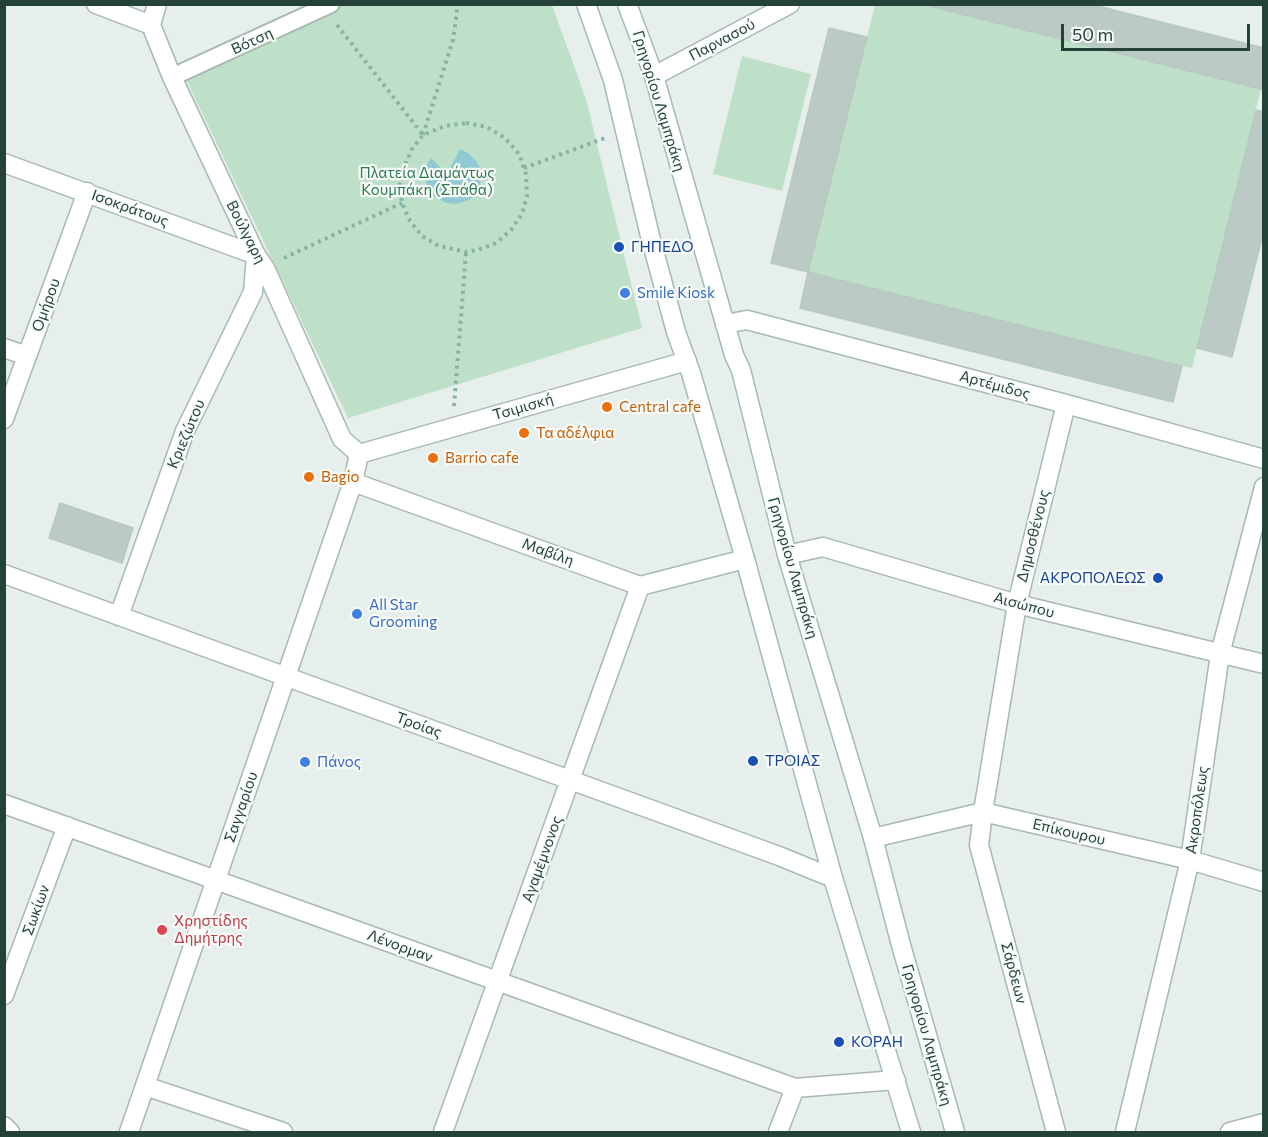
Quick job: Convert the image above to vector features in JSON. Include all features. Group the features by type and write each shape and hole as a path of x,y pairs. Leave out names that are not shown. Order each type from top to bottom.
{"street":[{"path":"96,4 151,25 157,4"},
{"path":"586,4 613,80 650,236 676,332 687,361 745,559 833,878 911,1132"},
{"name":"Γρηγορίου Λαμπράκη","path":"627,4 654,76 734,355 741,370 787,555 873,838 955,1132"},
{"name":"Παρνασού","path":"654,76 790,4"},
{"name":"Βότση","path":"172,77 327,6"},
{"name":"Βούλγαρη","path":"151,25 172,77 342,439 359,454"},
{"name":"Ισοκράτους","path":"4,163 87,192 260,261"},
{"name":"Ομήρου","path":"4,419 87,192"},
{"name":"Κριεζώτου","path":"119,616 185,431 253,292 260,261"},
{"name":"Αρτέμιδος","path":"725,324 747,320 1066,404 1263,459"},
{"path":"4,348 27,356"},
{"name":"Τσιμισκή","path":"359,454 687,361"},
{"name":"Δημοσθένους","path":"983,812 1017,604 1066,404"},
{"name":"Σαγγαρίου","path":"129,1132 353,482 359,454"},
{"name":"Μαβίλη","path":"353,482 640,586"},
{"name":"Ακροπόλεως","path":"1125,1132 1190,860 1220,654 1263,487"},
{"name":"Αισώπου","path":"787,555 823,547 1017,604 1263,664"},
{"path":"640,586 745,559"},
{"name":"Τροίας","path":"4,574 779,856 833,878"},
{"name":"Αγαμέμνονος","path":"443,1132 640,586"},
{"name":"Λένορμαν","path":"4,804 795,1088"},
{"name":"Επίκουρου","path":"873,838 983,812 1190,860 1263,882"},
{"name":"Σάρδεων","path":"983,812 979,845 1056,1132"},
{"name":"Σωκίων","path":"4,995 67,826"},
{"path":"778,1132 795,1088 896,1080"},
{"path":"145,1086 283,1132"},
{"path":"1230,1132 1263,1123"},
{"path":"4,1126 10,1132"}],"path":[{"path":"423,135 445,126 466,123 487,127 505,138 519,154 526,174 527,196 522,214 511,231 496,243 466,252 439,246 422,236 410,221 402,203 400,184 405,165 412,149 423,135 453,40 458,4"},
{"path":"327,6 423,135"},
{"path":"524,168 625,131"},
{"path":"260,261 402,203"},
{"path":"452,427 466,252"}],"green space":[{"name":"Πλατεία Διαμάντως Κουμπάκη (Σπάθα)","path":"341,5 552,5 586,99 642,328 348,418 182,71"},
{"path":"875,5 925,5 1261,89 1192,368 808,272"},
{"path":"742,56 811,74 782,191 713,174"}],"water":[{"path":"460,149 477,162 481,170 480,185 476,194 469,200 456,204 446,203 433,195 428,188 425,178 426,166 431,158 447,174"}],"building":[{"path":"1090,4 1264,48 1264,79 1261,89 925,5"},
{"path":"829,28 867,37 808,272 771,263"},
{"path":"1256,110 1264,112 1264,230 1232,357 1197,348"},
{"path":"808,272 1182,366 1173,402 800,308"},
{"path":"60,503 133,528 122,563 49,538"}],"place":[{"name":"ΓΗΠΕΔΟ","path":"619,247"},
{"name":"Smile Kiosk","path":"625,293"},
{"name":"Central cafe","path":"607,407"},
{"name":"Τα αδέλφια","path":"524,433"},
{"name":"Barrio cafe","path":"433,458"},
{"name":"Bagio","path":"309,477"},
{"name":"ΑΚΡΟΠΟΛΕΩΣ","path":"1158,578"},
{"name":"All Star Grooming","path":"357,614"},
{"name":"ΤΡΟΙΑΣ","path":"753,761"},
{"name":"Πάνος","path":"305,762"},
{"name":"Χρηστίδης Δημήτρης","path":"162,930"},
{"name":"ΚΟΡΑΗ","path":"839,1042"}]}
